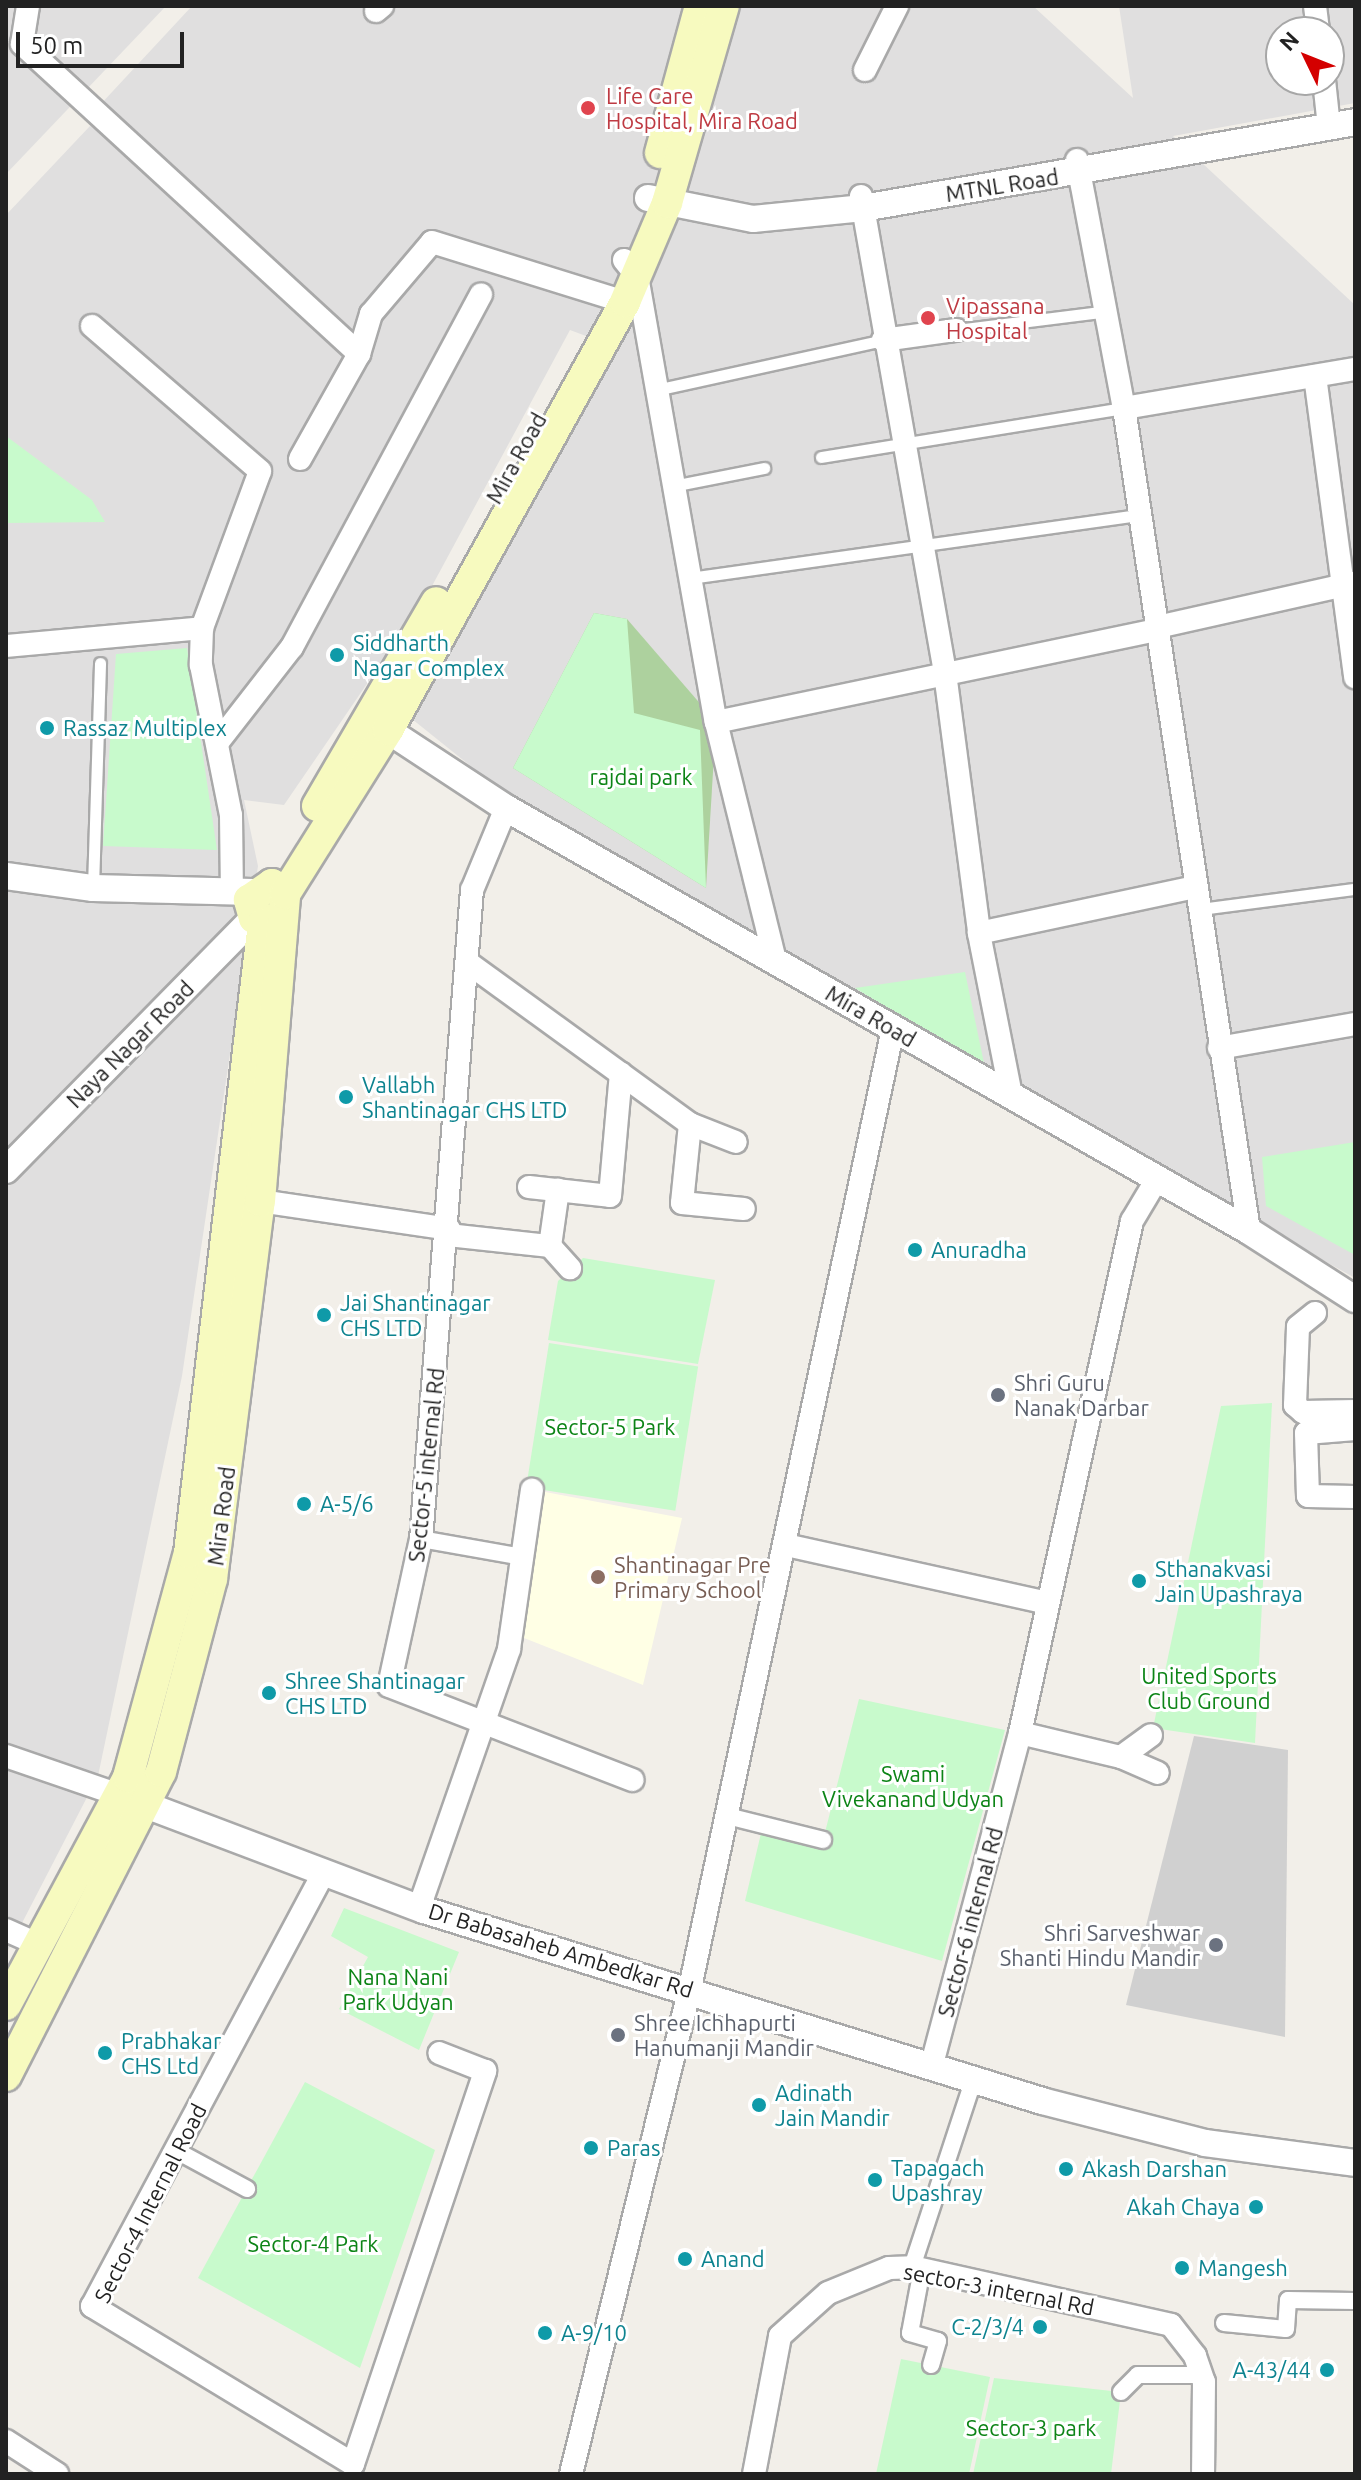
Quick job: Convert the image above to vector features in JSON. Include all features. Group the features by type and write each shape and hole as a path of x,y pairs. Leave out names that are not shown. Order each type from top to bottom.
{"main road":[{"name":"Mira Road","path":"660,192 700,6"},
{"name":"Mira Road","path":"6,2076 132,1800 189,1553 263,903 378,724 623,283 660,192 724,6"},
{"name":"Mira Road","path":"6,2005 38,1944 170,1746 212,1579 260,1201 263,903"}],"street":[{"path":"28,6 22,44 359,354"},
{"path":"865,70 897,6"},
{"path":"1326,96 1328,121"},
{"name":"MTNL Road","path":"660,192 765,206 862,202 1079,167 1328,121 1355,110"},
{"name":"MTNL Road","path":"1328,121 1355,122"},
{"path":"1079,167 1101,312 1124,408 1249,1231"},
{"path":"862,202 883,340 945,673 979,933 1011,1095"},
{"path":"300,459 359,354 371,314 432,242 623,283 655,390 716,722 775,961"},
{"path":"218,742 292,647 481,294"},
{"path":"6,876 93,888 263,903 218,742 201,665 202,628 260,471 92,326"},
{"path":"883,340 956,330"},
{"path":"1124,408 1355,369"},
{"path":"1315,376 1348,584 1355,677"},
{"path":"716,722 1348,584"},
{"path":"6,646 202,628"},
{"name":"Mira Road","path":"378,724 506,808 1249,1231 1355,1299"},
{"name":"Sector-5 internal Rd","path":"506,808 472,890 449,1232 421,1539 389,1686 633,1780"},
{"path":"979,933 1198,898"},
{"name":"Naya Nagar Road","path":"6,1170 263,903"},
{"path":"467,962 690,1124 736,1142"},
{"path":"1219,1048 1355,1024"},
{"path":"571,2474 690,1988 893,1029"},
{"path":"529,1187 610,1196 621,1073"},
{"path":"690,1124 682,1203 744,1209"},
{"name":"Sector-6 internal Rd","path":"932,2064 1020,1733 1043,1602 1132,1221 1157,1179"},
{"path":"550,1246 558,1190"},
{"path":"260,1201 550,1246 570,1268"},
{"path":"1315,1313 1298,1327 1295,1405 1303,1412 1355,1411"},
{"path":"1355,1429 1306,1433 1308,1496 1355,1497"},
{"path":"419,1908 509,1649 532,1490"},
{"path":"421,1539 522,1557"},
{"path":"786,1545 1043,1602"},
{"path":"1020,1733 1121,1757 1158,1773"},
{"path":"1121,1757 1151,1735"},
{"path":"6,1756 132,1800"},
{"name":"Dr Babasaheb Ambedkar Rd","path":"132,1800 419,1908 690,1988 974,2078 1205,2143 1355,2163"},
{"path":"727,1816 823,1840"},
{"name":"Sector-4 Internal Road","path":"323,1874 92,2306 351,2469 390,2322 485,2071 439,2053"},
{"path":"6,1930 38,1944"},
{"path":"931,2365 938,2341 910,2333 917,2268 974,2078"},
{"path":"175,2150 247,2189"},
{"name":"sector-3 internal Rd","path":"754,2474 780,2336 828,2293 889,2268 917,2268 1171,2325 1201,2375 1203,2474"},
{"path":"1224,2323 1286,2329 1288,2300 1355,2301"},
{"path":"1121,2392 1138,2375 1201,2375"},
{"path":"6,2441 57,2474"}],"lane":[{"path":"956,330 1101,312"},
{"path":"655,390 883,340"},
{"path":"821,457 902,441 1124,408"},
{"path":"672,486 764,468"},
{"path":"690,578 1140,515"},
{"path":"93,888 100,663"},
{"path":"1198,898 1354,889"}],"shaded area":[{"path":"6,6 166,6 6,174"},
{"path":"192,6 1033,6 1133,98 1119,6 1355,6 1355,103 1173,136 1355,305 1355,1278 755,943 488,780 412,719 610,345 570,330 425,599 284,805 244,800 258,866 182,1376 98,1776 6,1954 6,215 90,126 146,149 99,106"},
{"name":"Shantinagar Pre Primary School","path":"540,1491 682,1518 643,1685 519,1636"},
{"name":"Shri Sarveshwar Shanti Hindu Mandir","path":"1194,1736 1288,1750 1285,2037 1126,2005"}],"green space":[{"path":"6,436 92,500 105,522 6,523"},
{"name":"rajdai park","path":"594,613 627,619 716,722 706,888 513,768"},
{"name":"rajdai park","path":"594,613 627,619 634,713 700,730 706,888 513,768"},
{"path":"187,648 217,850 103,846 116,654"},
{"path":"965,972 985,1068 855,988"},
{"path":"1355,1142 1355,1255 1266,1206 1262,1157"},
{"path":"583,1258 715,1280 698,1364 548,1340 558,1281"},
{"name":"Sector-5 Park","path":"549,1343 698,1367 675,1511 526,1487"},
{"name":"United Sports Club Ground","path":"1272,1403 1255,1743 1153,1728 1221,1406"},
{"name":"Swami Vivekanand Udyan","path":"859,1699 1005,1730 942,1961 745,1901 762,1829 822,1844"},
{"name":"Nana Nani Park Udyan","path":"344,1908 459,1952 419,2050 339,2009 368,1957 331,1936"},
{"name":"Sector-4 Park","path":"305,2082 435,2150 360,2368 198,2278"},
{"path":"901,2359 990,2377 969,2474 876,2474"},
{"name":"Sector-3 park","path":"994,2378 1121,2392 1111,2474 973,2474"}],"place":[{"name":"Life Care Hospital, Mira Road","path":"588,108"},
{"name":"Vipassana Hospital","path":"928,318"},
{"name":"Siddharth Nagar Complex","path":"337,655"},
{"name":"Rassaz Multiplex","path":"47,728"},
{"name":"Vallabh Shantinagar CHS LTD","path":"346,1097"},
{"name":"Anuradha","path":"915,1250"},
{"name":"Jai Shantinagar CHS LTD","path":"324,1315"},
{"name":"Shri Guru Nanak Darbar","path":"998,1395"},
{"name":"A-5/6","path":"304,1504"},
{"name":"Shantinagar Pre Primary School","path":"598,1577"},
{"name":"Sthanakvasi Jain Upashraya","path":"1139,1581"},
{"name":"Shree Shantinagar CHS LTD","path":"269,1693"},
{"name":"Shri Sarveshwar Shanti Hindu Mandir","path":"1216,1945"},
{"name":"Shree Ichhapurti Hanumanji Mandir","path":"618,2035"},
{"name":"Prabhakar CHS Ltd","path":"105,2053"},
{"name":"Adinath Jain Mandir","path":"759,2105"},
{"name":"Paras","path":"591,2148"},
{"name":"Akash Darshan","path":"1066,2169"},
{"name":"Tapagach Upashray","path":"875,2180"},
{"name":"Akah Chaya","path":"1256,2207"},
{"name":"Anand","path":"685,2259"},
{"name":"Mangesh","path":"1182,2268"},
{"name":"C-2/3/4","path":"1040,2327"},
{"name":"A-9/10","path":"545,2333"},
{"name":"A-43/44","path":"1327,2370"}]}
